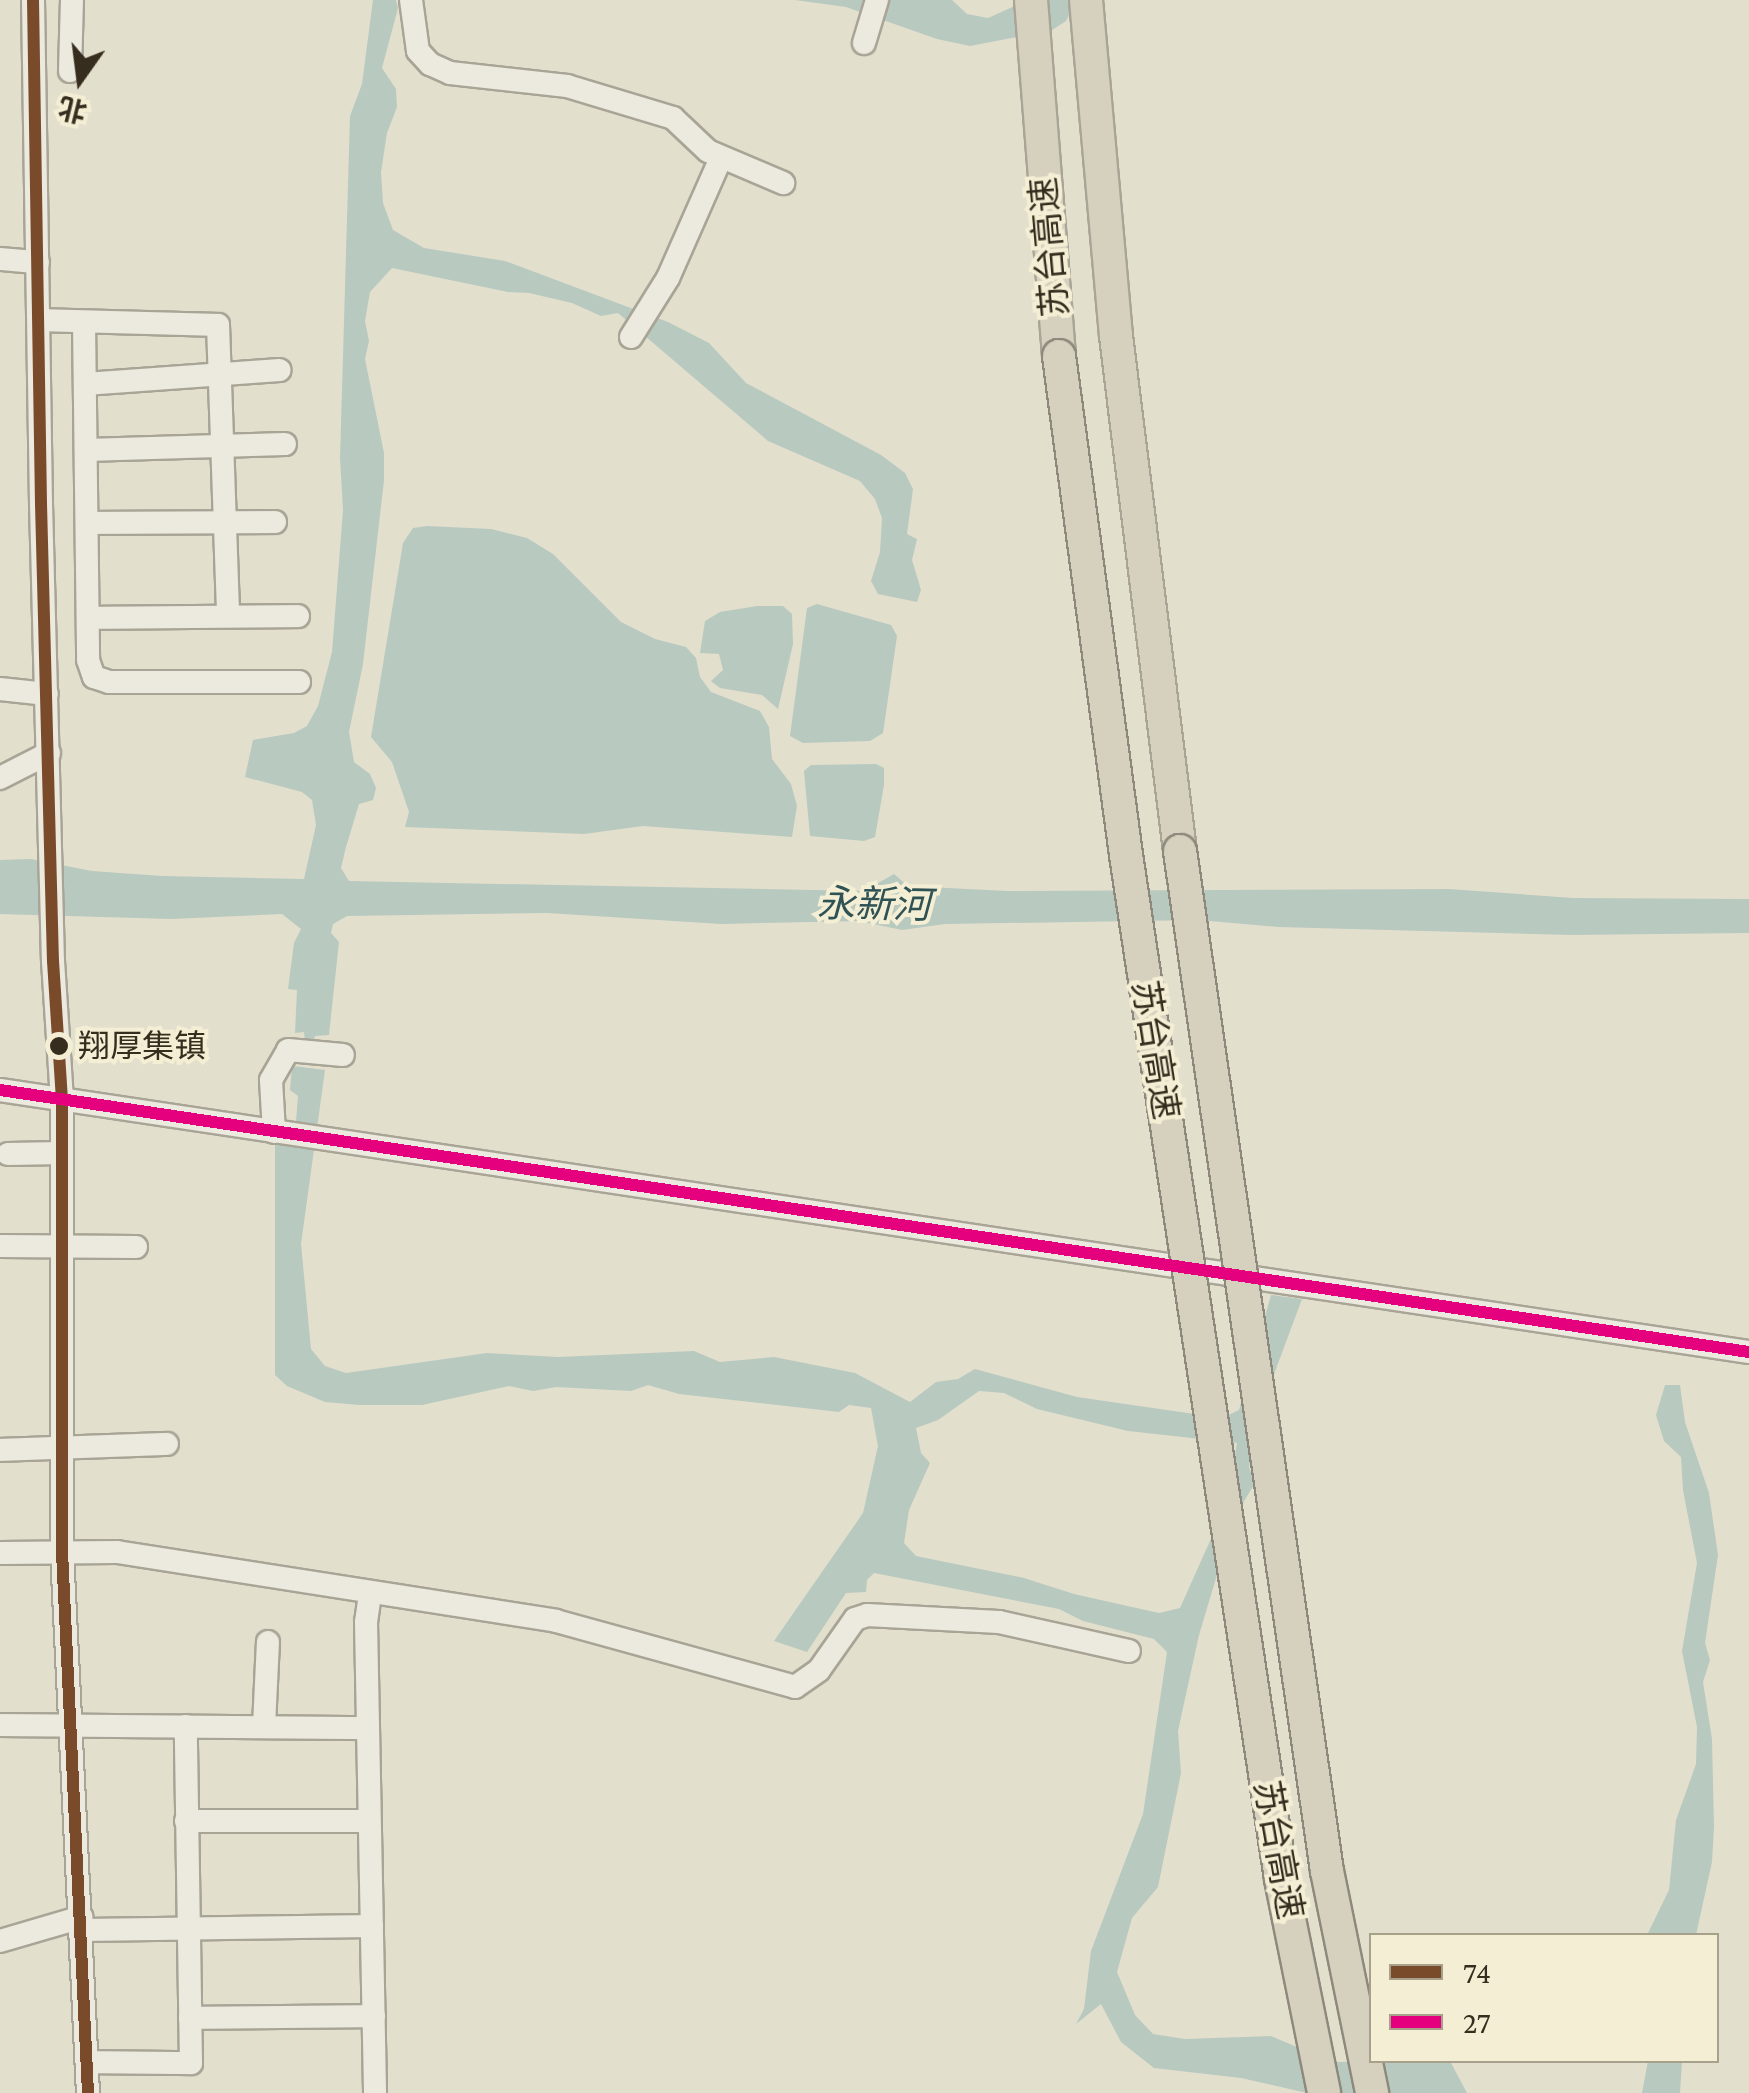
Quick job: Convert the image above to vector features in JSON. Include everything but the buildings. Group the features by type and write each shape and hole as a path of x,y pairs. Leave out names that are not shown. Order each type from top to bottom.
{"highway":[{"name":"苏台高速","path":"1031,0 1059,356 1126,855 1274,1840 1324,2093"},
{"name":"苏台高速","path":"1086,0 1116,336 1180,852 1324,1851 1372,2093"}],"street":[{"path":"33,0 54,961 62,1100 62,1552 88,2093"},
{"path":"70,71 72,0"},
{"path":"411,0 418,51 430,64 450,72 567,86 673,118 708,151 783,183"},
{"path":"866,35 877,0"},
{"path":"630,337 653,302 702,207 722,158"},
{"path":"0,259 38,262"},
{"path":"39,320 218,325 228,616"},
{"path":"84,322 88,618 94,677 110,682 299,682"},
{"path":"85,384 220,378 279,370"},
{"path":"86,450 285,444"},
{"path":"87,524 275,522"},
{"path":"88,618 298,616"},
{"path":"0,689 47,694"},
{"path":"0,778 49,753"},
{"path":"274,1132 271,1080 288,1050 335,1054"},
{"path":"0,1090 1749,1352"},
{"path":"8,1154 62,1153"},
{"path":"0,1246 136,1247"},
{"path":"0,1450 167,1444"},
{"path":"0,1554 117,1552 592,1628 795,1687 819,1670 855,1619 868,1615 1000,1622 1130,1651"},
{"path":"370,1594 366,1622 375,2093"},
{"path":"264,1726 268,1642"},
{"path":"0,1725 368,1728"},
{"path":"87,2062 191,2063 186,1726"},
{"path":"186,1821 370,1821"},
{"path":"0,1941 82,1923 188,1928 372,1926"},
{"path":"190,2018 374,2016"}],"water":[{"name":"永新河","path":"373,0 396,0 398,8 382,68 396,89 397,107 387,133 381,172 383,203 393,230 424,248 505,261 668,322 709,343 746,383 881,455 905,473 913,489 907,534 917,539 912,560 921,590 917,602 878,594 871,581 880,552 882,518 875,499 860,481 768,441 618,313 601,316 572,303 529,293 392,268 370,292 365,321 369,341 365,359 384,453 384,480 363,664 349,732 354,762 370,774 376,788 373,800 359,804 346,847 341,868 349,881 864,891 894,874 908,886 1007,891 1449,889 1573,898 1749,899 1749,933 1571,935 1278,927 1199,920 945,924 902,930 859,921 721,924 547,913 347,916 333,924 331,933 339,942 329,1035 315,1036 313,1043 305,1041 304,1032 295,1033 297,990 288,989 294,943 301,929 282,914 171,919 0,914 0,860 31,859 92,871 162,876 304,879 316,825 312,800 302,792 245,777 253,740 294,733 307,726 318,706 332,652 343,510 340,458 350,116 362,84"},
{"path":"795,0 952,0 967,14 988,18 1028,0 1077,0 1066,21 1052,30 970,46 937,39 846,7"},
{"path":"413,528 491,529 527,538 553,554 621,622 655,639 686,647 696,658 700,677 711,692 760,711 769,727 772,759 791,784 797,806 792,837 643,826 584,834 405,827 409,812 392,762 371,737 403,543"},
{"path":"817,604 891,625 897,636 883,733 870,741 803,743 790,736 807,608"},
{"path":"783,606 792,614 793,644 778,709 762,695 720,688 711,681 723,670 719,654 700,653 705,621 720,612"},
{"path":"876,764 884,768 884,785 875,837 864,841 810,836 804,771 811,765"},
{"path":"292,1066 325,1070 301,1244 311,1349 325,1366 346,1373 487,1353 558,1357 694,1351 720,1362 774,1357 855,1373 910,1402 936,1382 958,1379 975,1369 1077,1397 1222,1418 1239,1410 1271,1295 1302,1299 1260,1412 1249,1467 1255,1483 1234,1518 1199,1635 1178,1731 1181,1773 1158,1887 1132,1918 1117,1972 1135,2015 1153,2034 1185,2039 1271,2036 1332,2062 1451,2063 1467,2093 1307,2093 1241,2078 1154,2068 1121,2042 1101,2004 1076,2024 1084,2009 1091,1951 1143,1814 1167,1652 1154,1639 1083,1621 1059,1609 874,1573 867,1580 866,1592 846,1593 807,1652 774,1641 863,1513 878,1446 871,1408 849,1405 839,1412 679,1394 648,1385 631,1391 556,1387 533,1391 509,1386 422,1405 360,1405 325,1402 287,1386 275,1375 275,1144 290,1146 298,1096 290,1090","holes":["979,1391 1004,1393 1037,1409 1128,1431 1237,1443 1227,1503 1180,1608 1159,1613 1074,1594 1024,1578 916,1556 904,1543 909,1510 930,1463 921,1453 916,1428 938,1420"]},
{"path":"1665,1385 1680,1385 1685,1422 1709,1493 1718,1555 1705,1643 1710,1660 1703,1682 1712,1739 1714,1827 1712,1862 1696,1933 1648,1933 1669,1890 1676,1820 1696,1764 1697,1727 1682,1651 1697,1563 1681,1457 1664,1441 1656,1415"},
{"path":"1648,2063 1682,2063 1680,2093 1642,2093"}],"transit line":[{"name":"74","path":"33,0 53,961 62,1099 62,1552 88,2093"},
{"name":"27","path":"0,1090 1749,1352"}],"place":[{"name":"翔厚集镇","path":"59,1046"}]}
